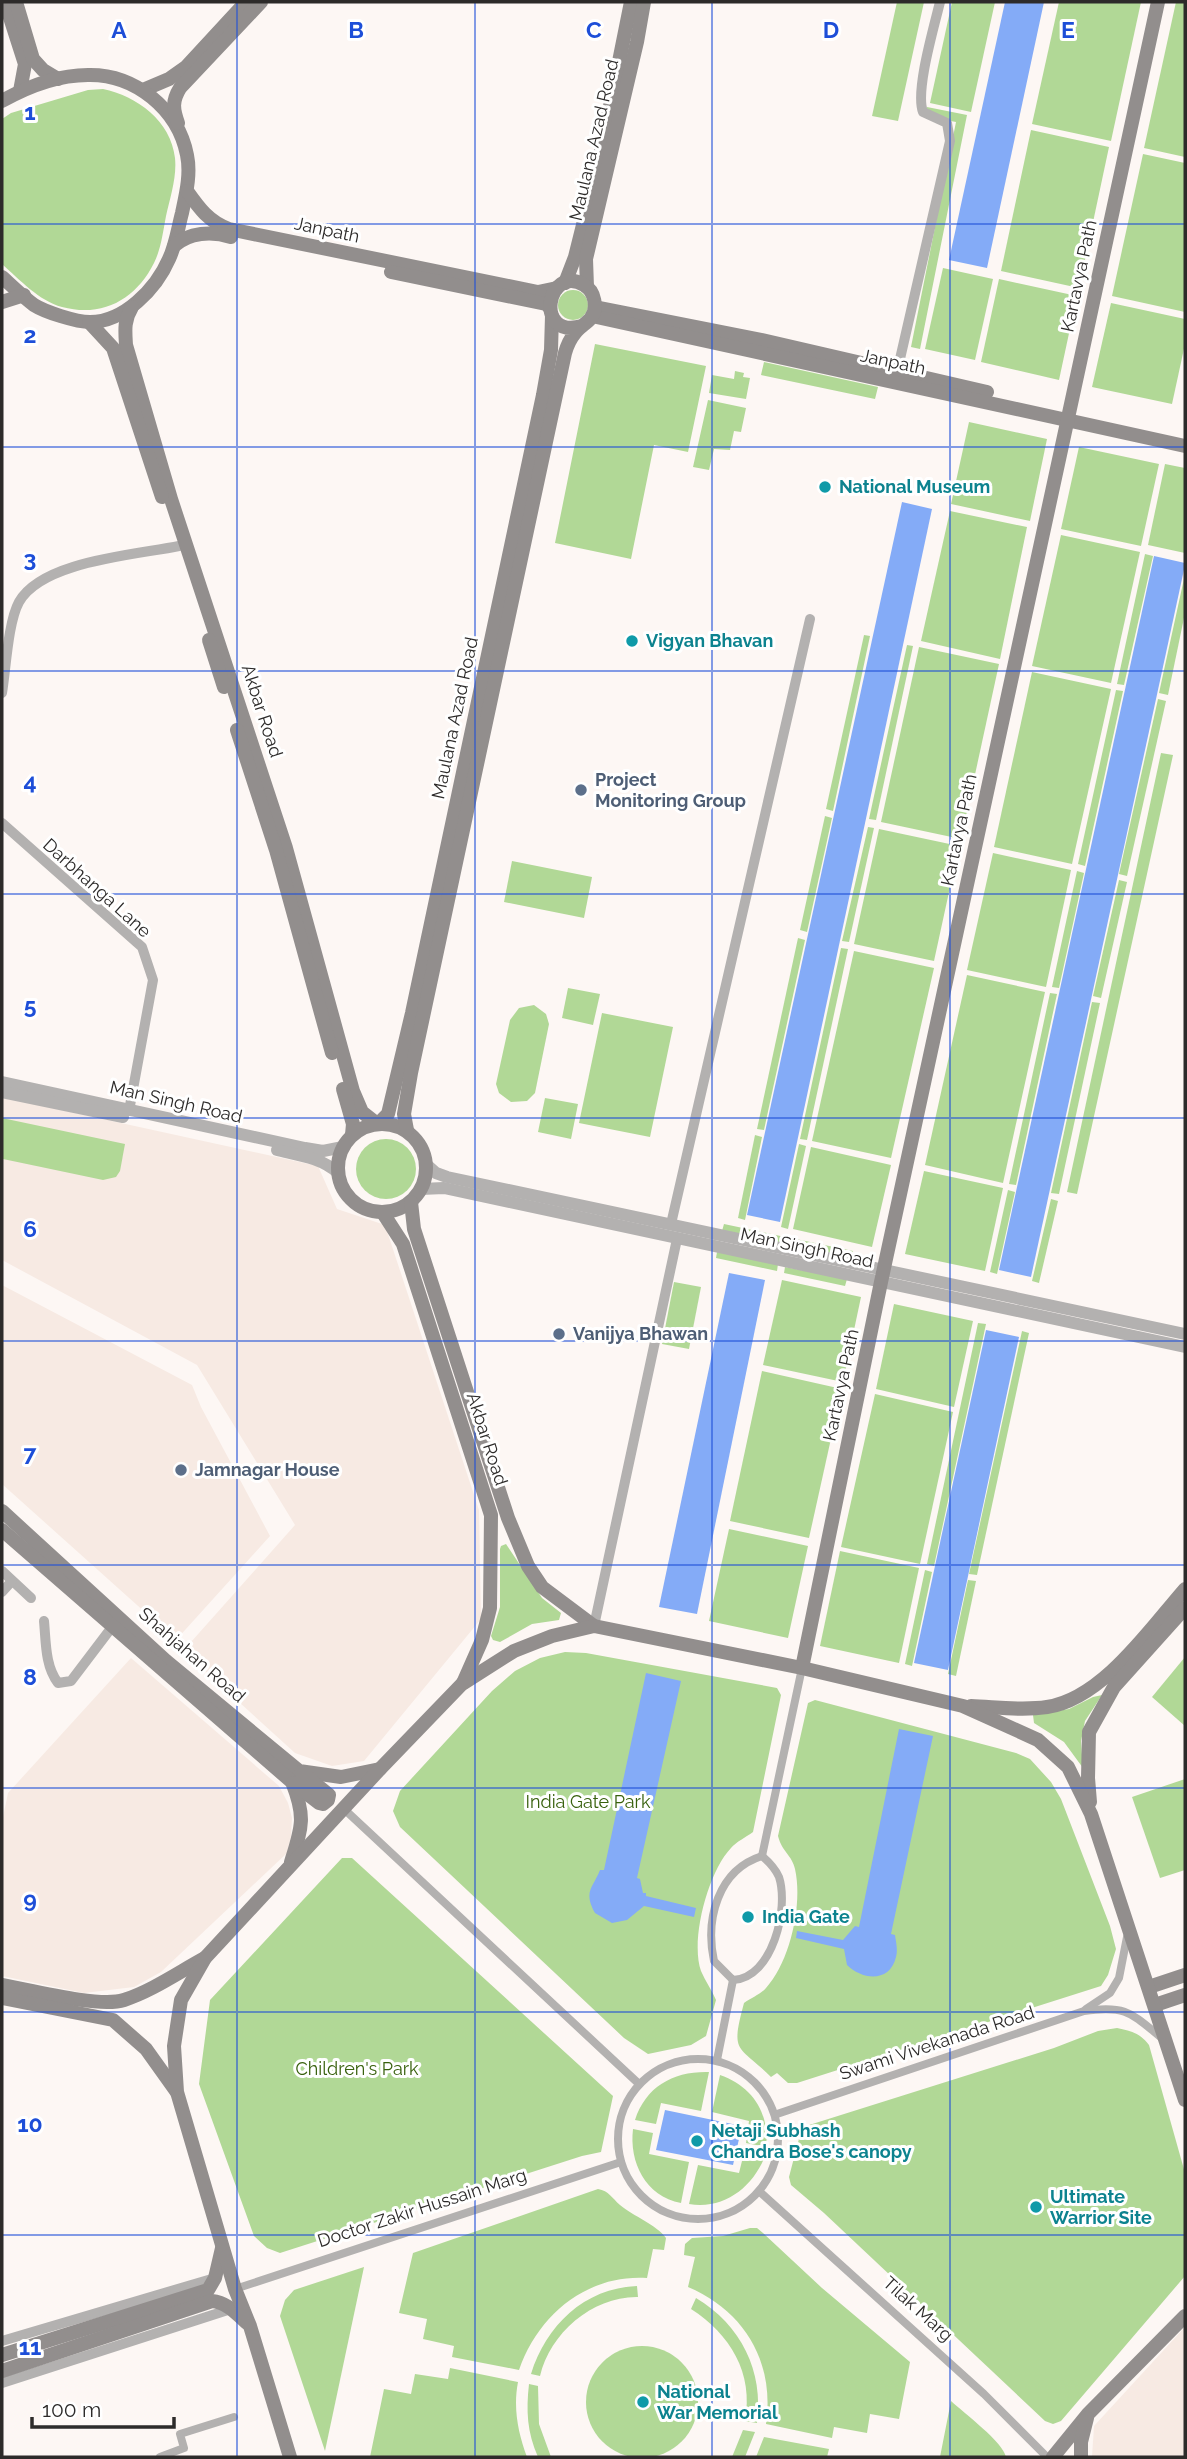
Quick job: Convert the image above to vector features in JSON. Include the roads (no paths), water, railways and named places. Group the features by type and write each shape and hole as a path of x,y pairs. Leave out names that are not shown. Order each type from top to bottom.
{"main road":[{"path":"5,2 24,64 20,91"},
{"path":"16,2 33,59 43,70 58,79"},
{"path":"143,90 169,79 186,67 246,2"},
{"path":"2,277 35,306 89,322 112,318 132,307 152,286 169,261 187,191 188,158 173,99 192,74 261,2"},
{"name":"Maulana Azad Road","path":"561,285 575,257 599,161 631,2"},
{"name":"Maulana Azad Road","path":"587,287 586,259 644,2"},
{"name":"Kartavya Path","path":"802,1668 883,1277 1158,2"},
{"path":"2,101 20,91 58,79 88,75 107,76 143,90 170,115 180,131"},
{"name":"Janpath","path":"187,191 204,214 229,229 538,292 561,285"},
{"name":"Janpath","path":"174,246 182,239 194,235 219,233 546,304 551,312"},
{"path":"577,282 587,287 594,296 590,316 565,327 551,312 551,296 561,285 577,282"},
{"path":"2,302 24,295"},
{"name":"Akbar Road","path":"132,307 126,316 124,328 126,345 167,486 286,848 353,1091 362,1112 377,1123"},
{"name":"Maulana Azad Road","path":"377,1123 388,1114 415,1000 543,395 551,350 551,312"},
{"name":"Maulana Azad Road","path":"407,1130 404,1114 411,1073 549,428 568,344 590,316"},
{"name":"Janpath","path":"590,316 762,340 1185,446"},
{"name":"Janpath","path":"590,316 1068,415 1185,436"},
{"name":"Akbar Road","path":"89,322 113,348 276,850 351,1114 353,1124 348,1141"},
{"path":"377,1123 393,1124 407,1130 417,1139 424,1151 427,1165 426,1178 411,1202 403,1208 383,1213 370,1211 348,1197 338,1171 348,1141 363,1127 377,1123"},
{"name":"Akbar Road","path":"411,1202 414,1229 512,1529 528,1566 542,1587 594,1626"},
{"name":"Akbar Road","path":"383,1213 404,1244 491,1515 490,1608 482,1640 462,1684"},
{"name":"Shahjahan Road","path":"2,1511 296,1776"},
{"path":"491,1535 512,1529"},
{"name":"Shahjahan Road","path":"2,1530 112,1627 296,1776"},
{"path":"1091,1814 1088,1779 1089,1732 1112,1681 1185,1589"},
{"path":"290,2457 250,2326 222,2248 177,2092 174,2046 181,2000 205,1958 462,1684 514,1651 552,1636 594,1626 802,1668 963,1706 1028,1710 1073,1700 1112,1681 1185,1608"},
{"path":"963,1706 1038,1740 1068,1767 1091,1814 1185,2099"},
{"path":"296,1776 341,1777 380,1769"},
{"path":"296,1776 340,1813"},
{"path":"290,1867 301,1830 302,1806 296,1776"},
{"path":"2,1985 99,2003 121,2001 142,1993 205,1958"},
{"path":"1149,1987 1185,1975"},
{"path":"1155,2005 1185,1995"},
{"path":"2,1998 113,2020 146,2049 177,2092"},
{"path":"2,2355 208,2290 215,2278 222,2248"},
{"path":"2,2371 212,2301 220,2302 231,2309 250,2326"},
{"path":"1053,2457 1088,2414 1185,2316"},
{"path":"1081,2457 1081,2442 1088,2414"}],"street":[{"path":"897,372 950,141 947,123 923,112 920,98 940,2"},
{"path":"2,693 15,613 27,592 38,581 66,568 179,546"},
{"path":"671,1224 810,619"},
{"name":"Darbhanga Lane","path":"2,823 142,947 153,980 129,1111"},
{"name":"Man Singh Road","path":"2,1082 305,1148 323,1151 348,1141"},
{"name":"Man Singh Road","path":"2,1092 311,1158 338,1171"},
{"name":"Man Singh Road","path":"427,1165 447,1177 671,1224 1185,1348"},
{"name":"Man Singh Road","path":"421,1189 444,1188 677,1238 1185,1334"},
{"path":"594,1626 677,1238"},
{"path":"2,1571 31,1598"},
{"path":"2,1592 12,1581"},
{"path":"44,1621 48,1656 53,1677 58,1683 71,1681 112,1627"},
{"path":"762,1856 802,1668"},
{"path":"340,1813 638,2083"},
{"path":"733,1980 751,1976 765,1960 779,1924 778,1873 762,1856"},
{"path":"733,1980 714,1961 711,1933 716,1907 731,1875 747,1860 762,1856"},
{"path":"1084,2011 1110,1993 1119,1978 1127,1941 1127,1921"},
{"path":"717,2060 733,1980"},
{"path":"1084,2011 1109,2008 1124,2010 1139,2018 1167,2042"},
{"name":"Swami Vivekanada Road","path":"777,2114 1084,2011"},
{"path":"717,2060 749,2076 762,2089 777,2114 779,2133 771,2171 760,2192 746,2203 701,2218 682,2217 652,2205 634,2191 621,2162 620,2143 627,2105 638,2083 654,2071 678,2063 717,2060"},
{"name":"Doctor Zakir Hussain Marg","path":"235,2289 621,2162"},
{"name":"Tilak Marg","path":"760,2192 984,2394 1047,2457"},
{"path":"2,2341 215,2278"},
{"path":"2,2383 231,2309"},
{"path":"160,2457 184,2448 180,2434 234,2417"}],"water":[{"path":"1005,2 1044,2 987,268 949,260"},
{"path":"902,502 932,509 780,1222 747,1215"},
{"path":"1154,556 1185,565 1031,1277 999,1270"},
{"path":"729,1273 765,1280 697,1614 659,1607"},
{"path":"986,1330 1019,1337 948,1670 914,1663"},
{"path":"646,1673 681,1681 637,1878 640,1879 646,1896 696,1908 694,1917 644,1906 627,1920 612,1923 595,1913 589,1894 600,1870 604,1870"},
{"path":"899,1729 933,1736 891,1934 895,1935 896,1957 888,1971 882,1975 868,1976 847,1965 844,1949 796,1938 797,1931 843,1940 855,1926 859,1927"},
{"path":"665,2110 742,2126 733,2165 656,2150"}],"place":[{"name":"National Museum","path":"825,487"},
{"name":"Vigyan Bhavan","path":"632,641"},
{"name":"Project Monitoring Group","path":"581,790"},
{"name":"Vanijya Bhawan","path":"559,1334"},
{"name":"Jamnagar House","path":"181,1470"},
{"name":"India Gate","path":"748,1917"},
{"name":"Netaji Subhash Chandra Bose's canopy","path":"697,2141"},
{"name":"Ultimate Warrior Site","path":"1036,2207"},
{"name":"National War Memorial","path":"643,2402"}],"park label":[{"name":"India Gate Park","path":"588,1802"},
{"name":"Children's Park","path":"357,2069"}]}
